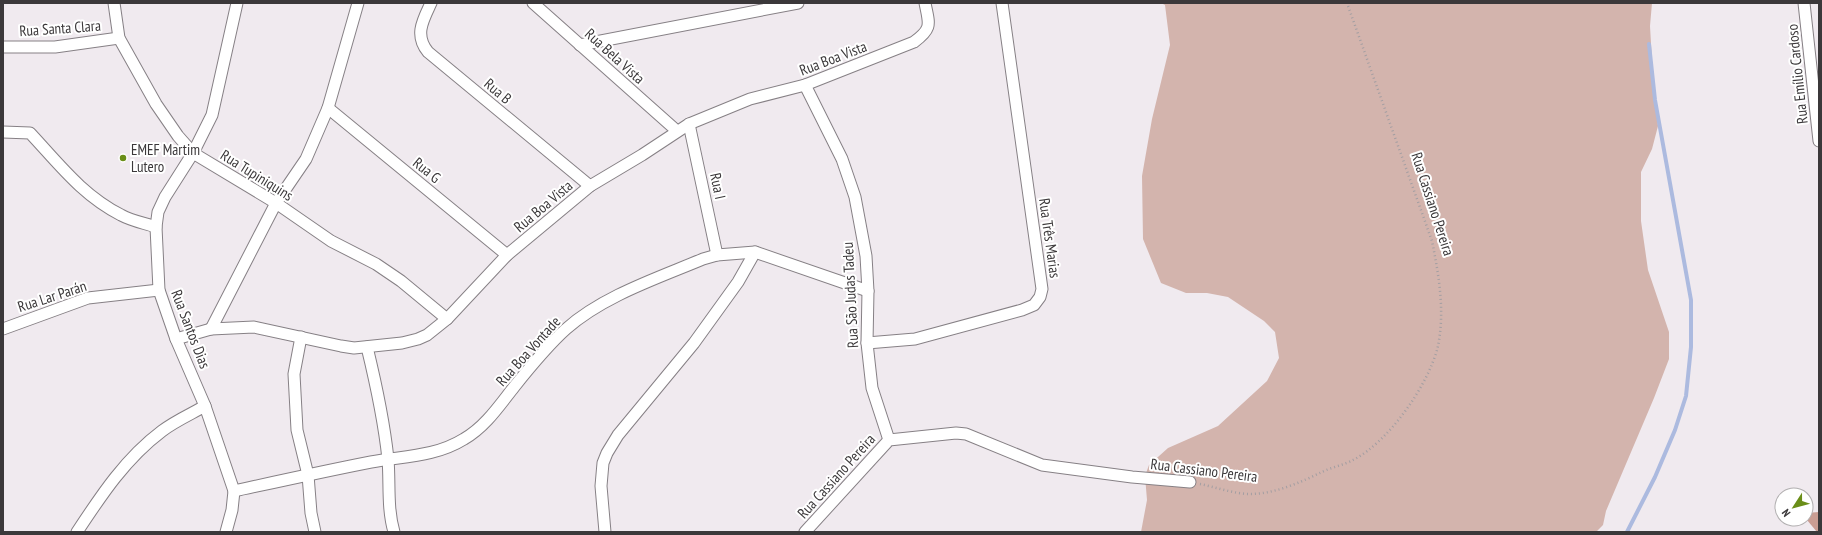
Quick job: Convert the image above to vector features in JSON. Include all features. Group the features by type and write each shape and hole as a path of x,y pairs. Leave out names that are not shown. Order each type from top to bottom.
{"street":[{"name":"Rua Tupiniquins","path":"114,3 119,38 156,104 178,136 193,152 276,203 331,241 387,271 447,318"},
{"name":"Rua Santos Dias","path":"226,532 232,510 234,491 205,406 176,339 159,290 156,227 158,212 165,196 193,152 216,105 238,3"},
{"path":"211,329 276,203 306,160 328,108 358,3"},
{"name":"Rua B","path":"431,3 420,27 422,42 428,52 590,186"},
{"name":"Rua Bela Vista","path":"533,3 677,131"},
{"path":"580,46 798,3"},
{"name":"Rua Boa Vista","path":"176,339 211,329 262,327 341,346 367,347 402,343 418,339 434,330 507,255 590,186 642,155 689,124 750,99 805,85 904,48 920,38 929,26 926,3"},
{"name":"Rua Três Marias","path":"867,343 915,339 1022,310 1034,304 1040,297 1042,289 1002,3"},
{"name":"Rua Emílio Cardoso","path":"1804,3 1819,141"},
{"name":"Rua Santa Clara","path":"3,47 55,47 119,38"},
{"name":"Rua São Judas Tadeu","path":"805,85 842,160 855,197 866,256 868,291 867,343 872,388 889,440"},
{"name":"Rua G","path":"328,108 507,255"},
{"name":"Rua I","path":"689,124 717,255"},
{"path":"3,132 30,133 54,159 67,176 88,194 121,215 156,227"},
{"path":"605,532 601,486 603,463 608,453 618,435 694,343 738,282 755,252"},
{"name":"Rua Boa Vontade","path":"234,491 439,451 465,439 477,430 495,411 526,372 566,329 602,304 703,259 717,255 755,252 868,291"},
{"name":"Rua Lar Parán","path":"3,329 88,298 159,290"},
{"path":"301,337 294,374 297,430 308,476 310,513 315,532"},
{"path":"367,347 380,399 388,460 389,516 394,532"},
{"path":"77,532 105,490 126,463 164,430 205,406"},
{"name":"Rua Cassiano Pereira","path":"805,532 889,440 956,433 966,434 1042,465 1132,477 1190,482"}],"path":[{"name":"Rua Cassiano Pereira","path":"1190,482 1249,494 1261,493 1304,480 1353,460 1366,452 1396,424 1424,383 1438,347 1442,314 1440,277 1432,241 1347,3"}],"shaded area":[{"path":"1161,3 1652,3 1650,26 1658,126 1652,149 1641,172 1641,221 1648,270 1669,332 1669,359 1606,511 1603,525 1596,532 1141,532 1147,500 1145,476 1149,465 1168,448 1218,426 1267,381 1279,358 1275,332 1264,321 1228,297 1207,293 1186,293 1161,283 1143,239 1142,176 1152,119 1170,45 1165,5"},
{"path":"1814,512 1819,512 1819,532 1817,532 1813,527"}],"waterway":[{"path":"1627,532 1655,477 1675,430 1686,396 1691,347 1691,300 1655,100 1649,44"}],"place":[{"name":"EMEF Martim Lutero","path":"123,158"}]}
